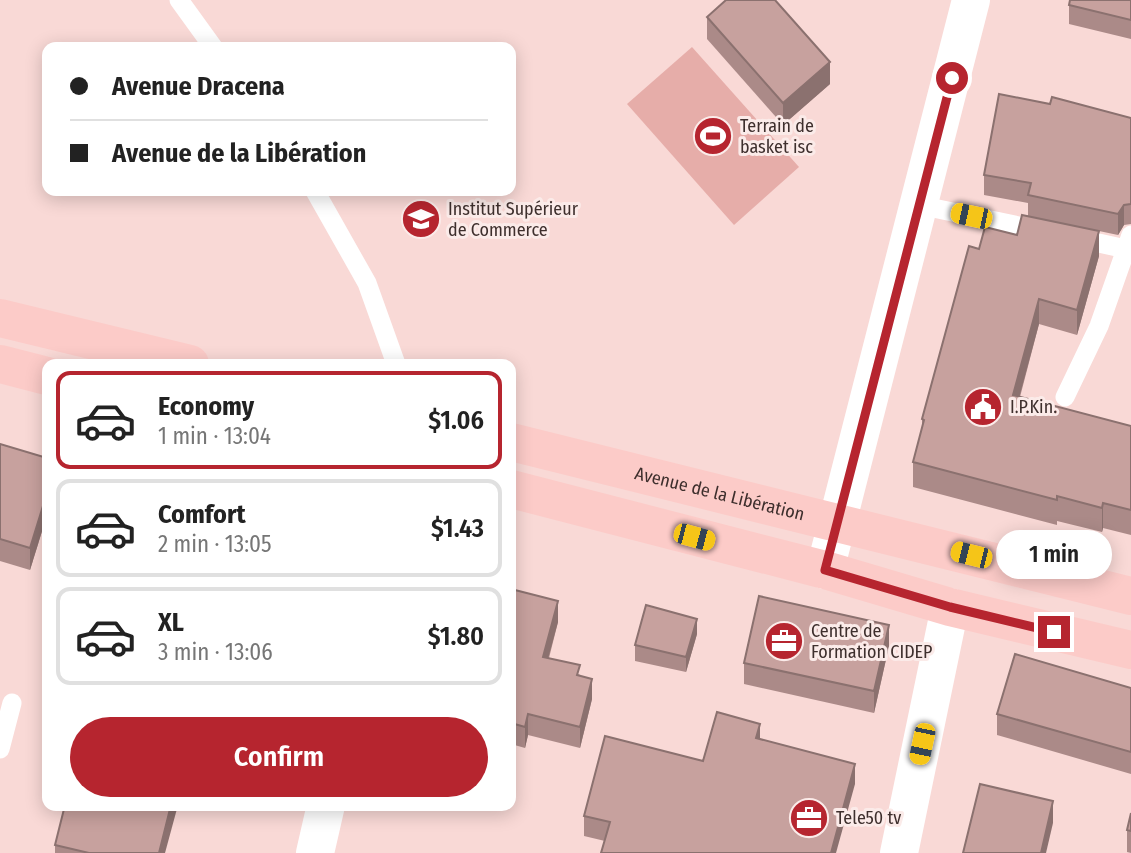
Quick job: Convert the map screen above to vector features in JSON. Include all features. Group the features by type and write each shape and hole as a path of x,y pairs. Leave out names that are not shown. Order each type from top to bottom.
{"main road":[{"path":"0,318 169,359"},
{"path":"0,364 42,375"},
{"name":"Avenue de la Libération","path":"516,443 1131,596"},
{"path":"516,490 825,570 950,607 1131,650"}],"street":[{"path":"825,570 971,0"},
{"path":"899,853 950,607"},
{"path":"315,853 325,811"}],"lane":[{"path":"179,0 209,42"},
{"path":"318,196 367,284 394,359"},
{"path":"919,205 1128,242 1099,326 1065,397"},
{"path":"0,749 12,704"}],"shaded area":[{"name":"Terrain de basket isc","path":"692,47 799,167 734,225 627,104"}],"building":[{"path":"726,0 775,0 830,62 783,103 707,17"},
{"path":"1070,0 1131,0 1131,20 1069,5"},
{"path":"999,94 1050,104 1052,97 1131,118 1131,204 1124,205 1118,214 1028,195 1031,183 984,175"},
{"path":"1022,215 1099,231 1077,310 1039,299 1013,395 1131,426 1131,510 1103,503 1102,508 1057,496 1057,500 913,462 969,246 979,249 985,227 1017,235"},
{"path":"0,444 42,457 42,509 30,548 0,539"},
{"path":"516,590 558,601 543,657 580,665 577,675 592,679 580,727 528,714 525,727 516,724"},
{"path":"759,596 889,625 874,691 744,663"},
{"path":"646,605 697,619 686,657 635,645"},
{"path":"1015,654 1131,688 1131,752 997,714"},
{"path":"717,712 760,724 756,738 855,764 831,853 601,853 610,822 584,816 605,736 703,761"},
{"path":"980,784 1053,801 1041,853 963,853"},
{"path":"64,811 170,811 159,853 89,853 55,845"},
{"path":"1131,813 1131,831 1127,830"}],"place":[{"name":"Terrain de basket isc","path":"713,136"},
{"name":"Institut Supérieur de Commerce","path":"421,219"},
{"name":"I.P.Kin.","path":"983,407"},
{"name":"Centre de Formation CIDEP","path":"784,641"},
{"name":"Tele50 tv","path":"809,818"}],"route":[{"path":"952,78 825,570 950,607 1054,632"}]}
